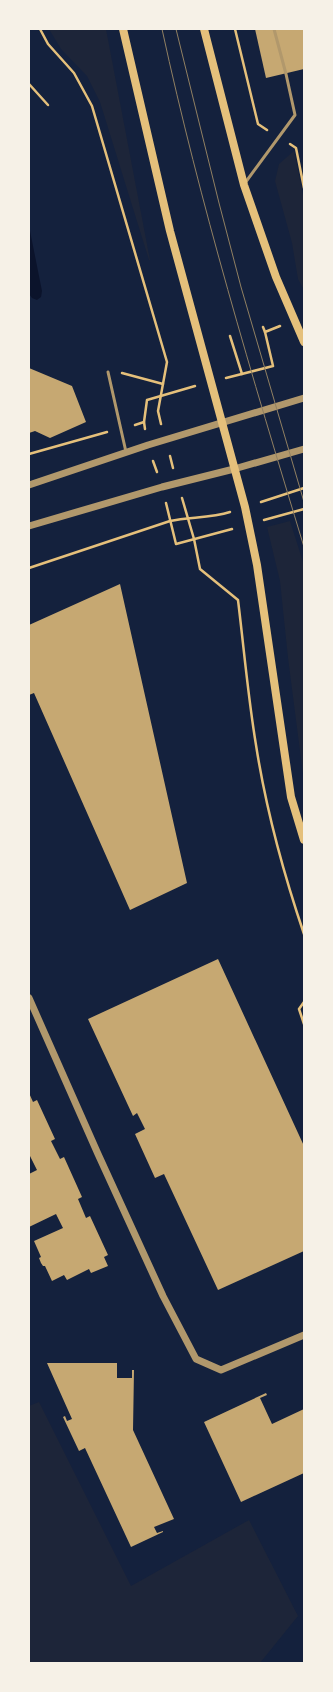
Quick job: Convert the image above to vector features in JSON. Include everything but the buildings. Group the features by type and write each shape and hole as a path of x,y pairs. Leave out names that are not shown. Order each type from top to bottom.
{"main road":[{"path":"123,29 170,231 234,469 257,565 291,796 304,840"},
{"path":"204,29 244,185 276,277 304,342"}],"street":[{"path":"29,486 126,452 304,398"},
{"path":"29,526 162,487 234,469 304,449"},
{"path":"29,998 163,1296 196,1359 221,1370 304,1335"}],"lane":[{"path":"244,185 295,115 274,29"},
{"path":"108,372 126,452"}],"path":[{"path":"40,29 48,44 74,73 92,106 167,362 159,416 194,539 200,569 238,600 259,760 272,824 294,904 304,934"},
{"path":"235,29 258,124 296,148 304,188"},
{"path":"29,84 48,105"},
{"path":"263,327 265,332"},
{"path":"230,336 242,374"},
{"path":"133,377 163,384"},
{"path":"29,454 144,422 148,445 162,487 176,544 304,509"},
{"path":"277,497 304,488"},
{"path":"29,568 170,521 188,517 218,516"},
{"path":"304,1002 299,1009 304,1024"}],"shaded area":[{"path":"49,29 106,29 150,260 100,102 87,76 61,49"},
{"path":"294,151 304,200 304,290 298,279 292,243 275,181 279,164"},
{"path":"29,226 42,291 41,297 37,300 32,298 29,294"},
{"path":"290,521 304,565 304,782 280,581 267,527"},
{"path":"39,1402 131,1586 249,1520 298,1616 260,1663 29,1663 29,1406"}],"tram line":[{"path":"162,29 210,225 246,354 304,547"},
{"path":"176,29 241,287 304,502"}]}
